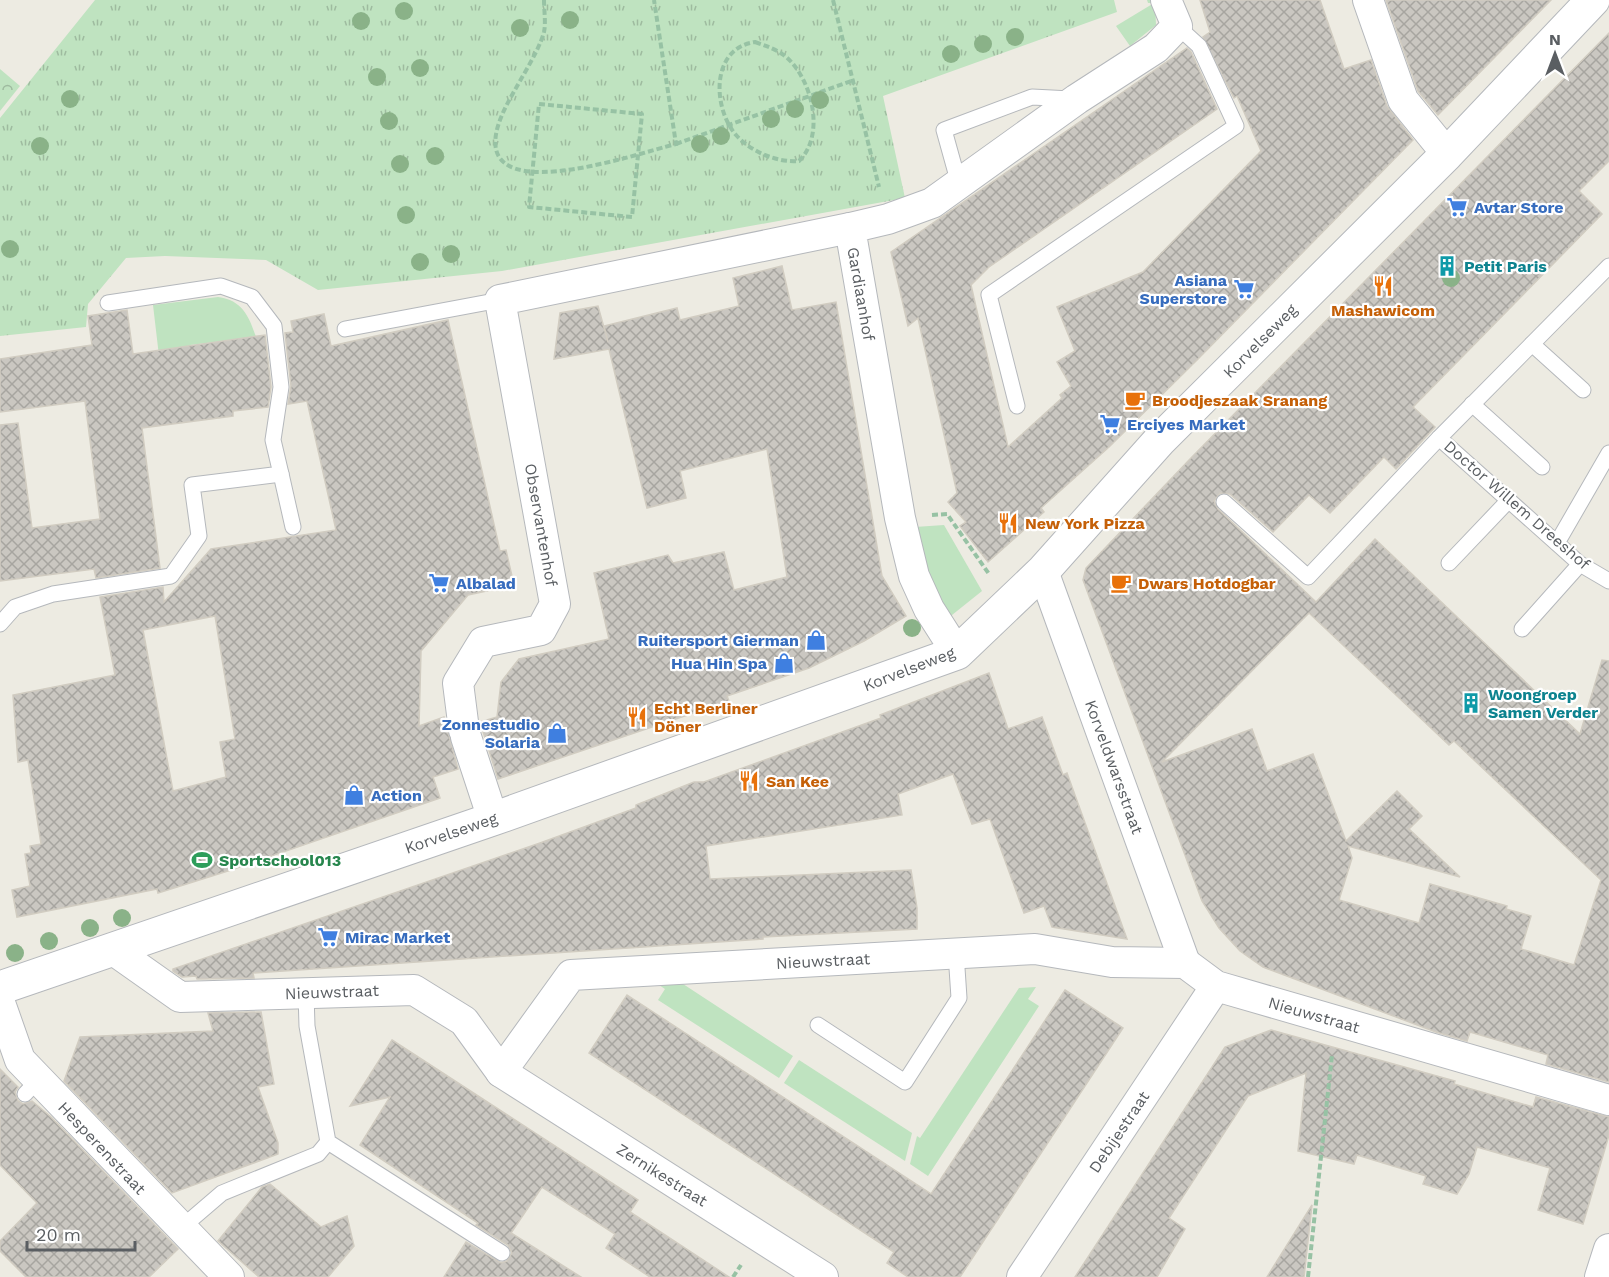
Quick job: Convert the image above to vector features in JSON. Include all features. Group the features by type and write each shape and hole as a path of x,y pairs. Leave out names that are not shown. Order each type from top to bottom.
{"street":[{"path":"1368,0 1403,100 1447,154"},
{"name":"Korvelseweg","path":"0,988 494,819 957,653 1043,572 1161,440 1447,154 1593,0"},
{"name":"Gardiaanhof","path":"957,653 929,609 914,576 900,518 850,228 888,219 932,203 1077,99 1156,48 1171,13"},
{"path":"500,300 850,228"},
{"name":"Observantenhof","path":"494,819 465,734 458,683 483,642 541,630 555,604 500,300"},
{"name":"Korveldwarsstraat","path":"1043,572 1185,963"},
{"name":"Nieuwstraat","path":"112,949 180,997 414,990 464,1021 501,1072 571,975 1035,949 1112,962 1185,963 1216,986 1609,1100"},
{"name":"Debijestraat","path":"1022,1277 1216,986"},
{"name":"Hesperenstraat","path":"0,1003 32,1087 229,1277"},
{"name":"Zernikestraat","path":"501,1072 823,1277"},
{"path":"1600,1277 1609,1249"}],"lane":[{"path":"1017,406 989,295 1236,126 1199,46 1171,13"},
{"path":"959,184 944,130 1032,98 1077,99"},
{"path":"1439,438 1609,266"},
{"path":"108,303 221,286 252,297 274,326 281,387 273,440 293,527"},
{"path":"345,329 500,300"},
{"path":"1532,344 1583,390"},
{"path":"1472,404 1542,467"},
{"name":"Doctor Willem Dreeshof","path":"1224,502 1308,577 1439,438 1580,564 1609,581"},
{"path":"1557,543 1609,453"},
{"path":"0,624 15,607 53,594 171,576 199,536 192,485 281,474"},
{"path":"1449,563 1509,500"},
{"path":"1522,629 1580,564"},
{"path":"818,1025 905,1082 959,998 956,953"},
{"path":"306,993 307,1026 328,1142 502,1253"},
{"path":"180,1229 222,1193 318,1154 328,1142"}],"path":[{"path":"544,0 544,32 502,115 494,139 496,152 508,167 532,173 578,169 638,154 676,144 854,80"},
{"path":"654,0 676,144"},
{"path":"833,0 888,219"},
{"path":"755,42 784,55 801,75 809,96 812,135 808,149 799,161 788,162 759,152 736,135 731,124 723,106 721,71 726,57 745,44 755,42"},
{"path":"538,104 642,114 632,217 529,207 532,173 538,104"},
{"path":"900,518 947,514 1010,604"},
{"path":"1308,1277 1333,1048 1338,1022"}],"green space":[{"path":"95,0 1114,0 1117,12 883,96 905,198 502,271 318,290 266,260 165,256 126,258 88,304 86,327 0,336 0,118"},
{"path":"1147,0 1155,0 1156,25 1130,46 1116,26 1154,3 1148,3"},
{"path":"0,69 20,86 0,111"},
{"path":"218,297 239,305 256,337 190,345 190,347 159,356 153,305"},
{"path":"944,525 982,591 947,619 941,610 915,527"},
{"path":"680,982 793,1056 779,1078 658,1000 665,989 656,983"},
{"path":"1036,987 1028,999 1039,1006 928,1176 910,1164 917,1136 920,1138 1019,988"},
{"path":"799,1060 912,1133 905,1161 784,1083"}],"building":[{"path":"1200,0 1320,0 1344,69 1371,60 1387,106 1413,140 1197,360 1109,447 1041,508 1044,512 988,562 960,526 966,522 948,502 957,493 918,318 908,326 891,252 1187,48 1191,52 1217,109 989,267 971,285 1008,447 1062,398 1060,395 1071,386 1057,362 1075,351 1057,307 1143,272 1261,151 1237,96 1234,98 1203,37 1210,32"},
{"path":"1386,0 1551,0 1438,115 1418,91"},
{"path":"1609,33 1609,161 1579,191 1602,214 1413,407 1435,427 1396,469 1384,457 1330,513 1309,495 1273,532 1230,494 1220,493 1214,501 1218,509 1316,602 1375,539 1580,734 1602,660 1609,661 1609,1082 1546,1064 1548,1055 1470,1032 1467,1041 1436,1032 1263,967 1240,951 1219,928 1202,901 1083,580 1086,568 1190,459","holes":["1309,613 1449,745 1454,741 1601,880 1574,965 1521,949 1531,916 1506,909 1507,906 1430,884 1419,923 1339,900 1352,858 1348,846 1460,877 1409,829 1422,816 1397,791 1346,841 1313,754 1267,771 1252,729 1162,762"]},
{"path":"782,266 792,310 836,302 882,576 906,616 864,641 809,668 727,696 729,701 498,779 480,722 497,717 501,682 519,659 609,639 594,573 668,555 673,563 724,552 734,590 787,577 767,449 680,471 686,498 647,508 609,349 554,359 560,313 598,306 608,342 604,326 677,308 680,320 739,306 733,278"},
{"path":"127,310 133,354 265,335 271,387 268,407 233,411 233,416 142,428 160,568 96,578 94,569 0,581 0,425 18,423 32,528 100,519 85,401 0,412 0,359 92,345 88,316"},
{"path":"324,314 331,346 448,320 500,551 506,550 514,585 468,595 421,651 419,726 444,717 458,769 433,777 440,798 231,870 158,893 157,889 17,917 12,890 30,886 25,854 31,853 30,846 41,844 28,760 18,762 13,695 115,675 100,597 163,587 164,602 211,549 336,530 307,401 288,404 291,386 285,333 293,332 291,321","holes":["215,616 235,739 220,742 226,777 173,791 143,630"]},
{"path":"989,673 1008,729 1042,717 1063,775 1067,773 1127,939 1052,927 1044,906 1024,913 990,819 972,824 953,774 898,794 902,815 706,846 710,879 911,870 917,908 917,929 763,937 763,939 253,973 254,978 197,979 196,976 182,977 173,971 173,969 636,808 636,805 694,782 704,782 881,718 880,715"},
{"path":"1065,990 1123,1028 960,1277 908,1277 887,1263 894,1252 589,1053 627,995 931,1194"},
{"path":"261,1012 274,1084 258,1087 278,1143 278,1154 172,1193 64,1081 80,1037 213,1031 208,1013"},
{"path":"1271,1030 1455,1081 1454,1084 1533,1107 1536,1097 1609,1117 1609,1135 1583,1224 1538,1210 1550,1168 1477,1147 1469,1174 1457,1194 1423,1184 1426,1176 1357,1155 1354,1164 1298,1151 1306,1073 1248,1096 1169,1218 1185,1229 1157,1277 1075,1277 1225,1047"},
{"path":"392,1040 638,1200 630,1212 729,1277 650,1277 606,1248 615,1234 542,1187 511,1233 581,1277 444,1277 466,1242 501,1263 507,1261 512,1253 508,1245 476,1225 478,1223 360,1145 390,1097 350,1106"},
{"path":"0,1069 18,1087 15,1092 18,1101 23,1104 32,1101 51,1117 178,1249 149,1277 26,1277 0,1251 0,1241 37,1203 0,1165"},
{"path":"270,1184 321,1227 347,1216 354,1246 328,1277 259,1277 218,1241 262,1187"},
{"path":"1312,1205 1304,1277 1267,1277"}],"place":[{"name":"Avtar Store","path":"1457,207"},
{"name":"Petit Paris","path":"1447,266"},
{"name":"Mashawicom","path":"1383,286"},
{"name":"Asiana Superstore","path":"1244,289"},
{"name":"Broodjeszaak Sranang","path":"1135,400"},
{"name":"Erciyes Market","path":"1110,424"},
{"name":"New York Pizza","path":"1008,523"},
{"name":"Albalad","path":"439,583"},
{"name":"Dwars Hotdogbar","path":"1121,583"},
{"name":"Ruitersport Gierman","path":"816,640"},
{"name":"Hua Hin Spa","path":"784,663"},
{"name":"Woongroep Samen Verder","path":"1471,703"},
{"name":"Echt Berliner Döner","path":"637,717"},
{"name":"Zonnestudio Solaria","path":"557,733"},
{"name":"San Kee","path":"749,781"},
{"name":"Action","path":"354,795"},
{"name":"Sportschool013","path":"202,860"},
{"name":"Mirac Market","path":"328,937"}]}
